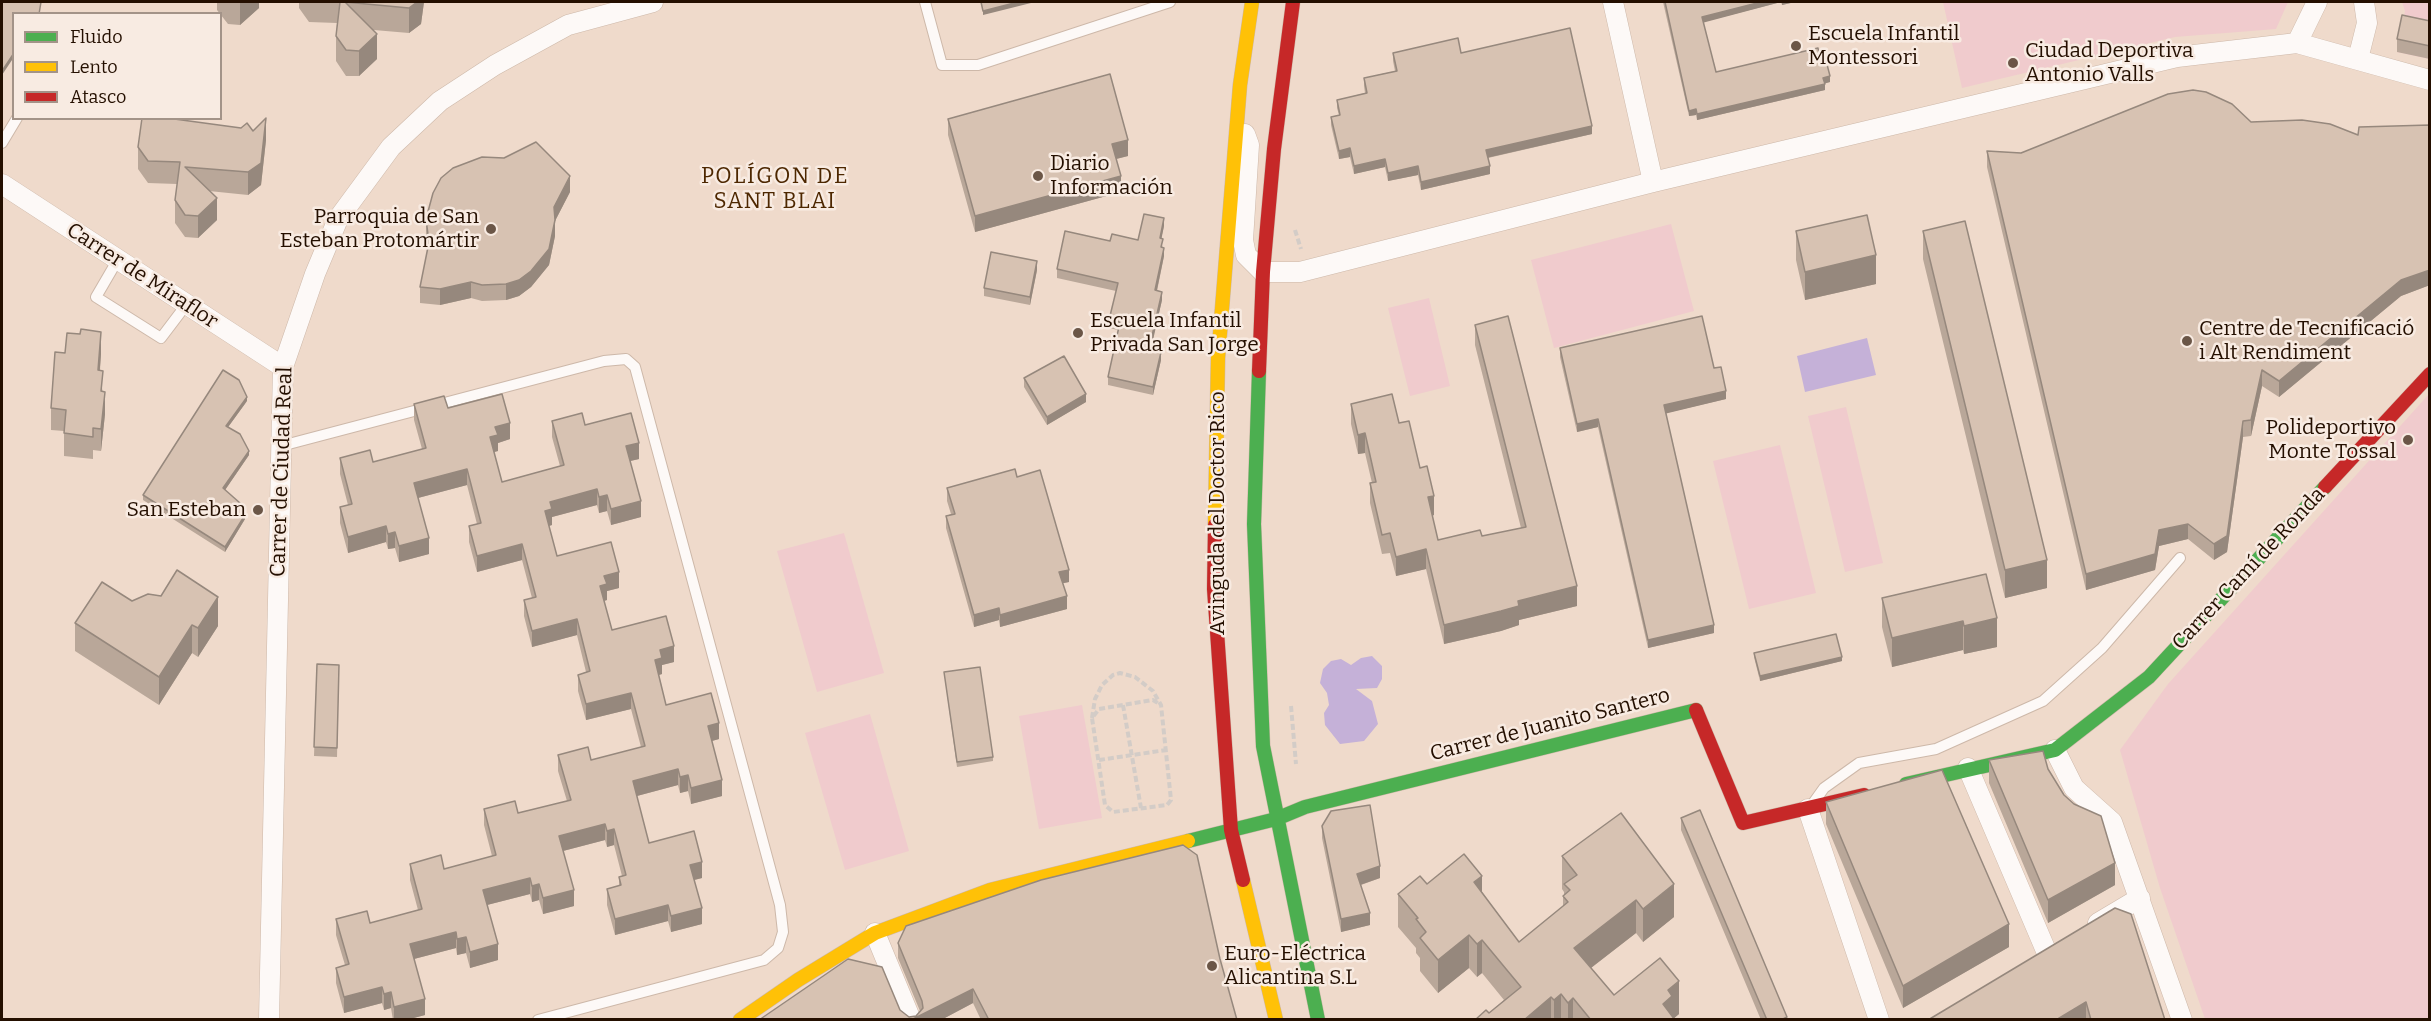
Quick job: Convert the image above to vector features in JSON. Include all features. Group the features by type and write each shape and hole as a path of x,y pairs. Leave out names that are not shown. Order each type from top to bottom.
{"street":[{"name":"Carrer de Ciudad Real","path":"269,1020 283,367 315,274 338,219 391,147 440,101 495,65 568,25 653,2"},
{"name":"Avinguda del Doctor Rico","path":"1252,2 1238,110 1218,358 1214,589 1231,830 1276,1020"},
{"name":"Avinguda del Doctor Rico","path":"1293,2 1274,149 1263,272 1254,524 1263,746 1318,1020"},
{"path":"1613,2 1653,182"},
{"path":"2297,43 2317,2"},
{"path":"2358,59 2367,23 2364,2"},
{"path":"1263,272 1300,272 1653,182 2176,57 2297,43 2430,80"},
{"name":"Avinguda del Doctor Rico","path":"1238,110 1249,146 1243,240 1246,255 1263,272"},
{"name":"Carrer de Miraflor","path":"2,184 283,367"},
{"name":"Carrer Camí de Ronda","path":"2055,750 2110,704 2149,677 2430,374"},
{"name":"Carrer de Juanito Santero","path":"740,1020 875,933 990,890 1276,819 1305,807 1696,710 1743,823 1808,809 1968,768 2055,750"},
{"path":"2055,750 2074,788 2112,822 2182,1020"},
{"path":"1968,768 2046,953"},
{"path":"1808,809 1879,1020"},
{"path":"2084,931 2140,898"},
{"path":"875,933 911,1020"},
{"path":"2027,965 2065,942"}],"lane":[{"path":"925,2 942,65 978,65 1170,2"},
{"path":"2,143 16,120"},
{"path":"117,261 96,297 161,338 186,305"},
{"path":"281,446 604,361 626,358 635,367 780,905 783,932 778,948 764,960 538,1020"},
{"path":"1808,809 1824,788 1859,763 1936,749 2043,701 2102,648 2180,558"}],"path":[{"path":"1293,225 1301,244 1300,272"},
{"path":"1120,673 1135,677 1153,691 1161,705 1171,800 1167,806 1113,812 1105,805 1092,718 1095,699 1102,685 1113,675 1120,673"},
{"path":"1289,696 1296,766"},
{"path":"1092,718 1099,709 1153,700 1161,705"},
{"path":"1123,705 1141,808"},
{"path":"1099,760 1166,750"}],"shaded area":[{"name":"Ciudad Deportiva Antonio Valls","path":"1943,2 2288,2 2276,29 2175,37 1962,88"},
{"path":"2402,2 2429,2 2429,59 2397,52 2405,11"},
{"path":"1671,224 1694,311 1554,348 1531,260"},
{"path":"1429,298 1450,386 1410,396 1388,308"},
{"path":"1867,338 1876,375 1805,392 1797,356"},
{"path":"2429,394 2429,1019 2205,1019 2160,888 2120,750 2168,684"},
{"path":"1846,407 1883,563 1845,572 1808,416"},
{"path":"1780,445 1816,593 1749,609 1713,461"},
{"path":"844,533 884,673 817,692 777,551"},
{"path":"1372,656 1382,666 1382,679 1377,688 1356,689 1372,701 1378,724 1364,741 1340,744 1325,725 1324,713 1329,705 1327,693 1320,683 1323,669 1331,661 1341,659 1351,665 1361,658"},
{"path":"1082,705 1102,818 1039,829 1019,716"},
{"path":"870,714 909,851 845,870 805,733"}],"building":[{"path":"2,2 41,2 39,12 12,12 12,56 2,71"},
{"path":"340,2 345,2 377,34 359,51 346,50 336,36"},
{"path":"345,2 417,2 409,8"},
{"path":"981,2 1018,2 983,11"},
{"path":"1665,2 1761,2 1702,17 1716,72 1818,48 1819,54 1824,53 1830,76 1823,78 1825,84 1697,114 1696,109 1689,111"},
{"path":"2402,15 2430,21 2430,46 2397,39"},
{"path":"1570,28 1592,126 1486,150 1490,166 1421,182 1418,166 1388,173 1385,159 1354,166 1350,148 1339,151 1331,117 1340,115 1337,100 1367,93 1364,78 1397,71 1393,53 1458,38 1461,53"},
{"name":"Diario Información","path":"1110,74 1128,140 1112,144 1121,176 975,216 948,119"},
{"name":"Centre de Tecnificació i Alt Rendiment","path":"2193,90 2206,92 2232,104 2251,122 2302,120 2330,124 2358,135 2359,127 2430,125 2430,270 2401,280 2279,381 2262,370 2251,420 2243,421 2227,536 2214,544 2188,524 2159,530 2155,554 2086,574 1987,151 2021,153 2168,94"},
{"path":"266,118 261,163 248,172 185,167 217,198 198,216 185,215 175,200 180,162 148,161 138,147 142,120 182,120 241,128 247,123 253,131"},
{"name":"Parroquia de San Esteban Protomártir","path":"536,142 570,176 554,207 555,220 549,249 531,271 519,280 506,284 482,285 471,282 440,289 420,287 429,242 426,219 433,193 441,178 453,168 482,157 504,158"},
{"path":"1144,214 1164,218 1160,238 1163,239 1161,247 1164,248 1155,290 1162,292 1149,349 1161,352 1153,387 1108,377 1120,322 1109,320 1118,283 1057,269 1065,231 1110,241 1112,234 1138,240"},
{"path":"1867,215 1876,255 1805,272 1796,231"},
{"path":"1965,221 2047,560 2005,570 1923,231"},
{"path":"991,252 1037,261 1030,297 984,288"},
{"path":"1508,316 1577,586 1518,601 1519,606 1444,625 1426,549 1396,557 1390,533 1382,535 1370,483 1376,482 1365,433 1358,435 1351,404 1392,394 1399,423 1409,421 1420,468 1427,466 1434,496 1428,497 1438,540 1480,530 1482,536 1526,527 1475,325"},
{"path":"1702,316 1714,368 1721,367 1726,391 1664,405 1714,625 1648,640 1598,419 1577,424 1560,348"},
{"path":"81,329 101,332 98,370 103,371 101,391 105,392 101,429 93,428 93,437 64,433 66,410 51,408 55,352 65,353 67,333 80,334"},
{"path":"1064,356 1086,394 1047,417 1024,378"},
{"path":"223,370 239,380 247,397 226,426 240,434 249,451 223,488 245,509 245,515 225,547 143,495"},
{"path":"502,394 510,423 495,427 498,435 490,437 502,482 564,465 552,421 582,413 585,425 631,413 639,443 626,446 641,501 611,509 607,495 599,497 597,489 550,502 552,509 545,511 557,556 611,542 619,572 604,576 607,584 600,586 612,630 666,616 674,646 660,650 662,658 655,660 666,705 711,693 719,723 708,726 722,780 691,788 688,775 680,777 678,769 633,781 649,843 694,831 702,862 690,865 702,908 671,916 668,905 615,919 607,889 621,885 619,877 626,875 614,829 607,831 605,824 559,836 574,890 543,898 539,884 532,886 530,878 483,890 498,944 470,952 466,937 457,939 456,932 410,944 425,999 394,1007 391,992 384,994 382,987 344,997 336,968 349,964 336,919 367,911 370,923 422,909 410,864 441,855 444,869 496,855 484,809 515,801 518,813 571,800 558,755 588,747 591,760 645,746 631,693 586,704 578,675 590,671 577,619 532,631 524,600 536,597 522,544 477,556 469,526 481,523 467,469 414,483 429,538 399,546 395,532 388,534 386,526 348,537 340,507 352,504 340,458 370,450 373,462 426,448 414,404 444,396 448,408"},
{"path":"1015,469 1017,477 1040,470 1069,570 1059,572 1067,596 1000,615 999,608 974,615 946,516 955,514 947,488"},
{"path":"177,570 218,597 198,628 192,625 159,677 75,623 102,582 132,601 148,594 161,596"},
{"path":"1986,574 1997,618 1964,626 1963,621 1892,638 1882,598"},
{"path":"1836,634 1842,657 1760,676 1754,653"},
{"path":"317,664 339,665 337,748 314,747"},
{"path":"980,667 993,757 957,762 944,672"},
{"path":"2043,751 2048,769 2064,795 2074,804 2101,816 2115,863 2048,900 1989,760"},
{"path":"1942,770 2009,924 1903,986 1826,802"},
{"path":"1370,805 1380,866 1357,874 1370,913 1341,919 1322,826 1331,811"},
{"path":"1700,810 1787,1017 1781,1020 1767,1020 1681,818"},
{"path":"1621,813 1674,884 1643,909 1636,900 1574,948 1614,995 1660,958 1679,981 1668,990 1672,996 1663,1004 1675,1020 1591,1020 1573,998 1568,1003 1561,994 1554,1000 1551,997 1524,1020 1475,1020 1486,1010 1489,1013 1521,987 1482,940 1477,944 1469,935 1438,960 1420,938 1426,932 1416,919 1418,918 1398,894 1420,876 1427,884 1464,854 1482,876 1474,882 1519,942 1568,902 1563,896 1570,890 1564,884 1577,875 1562,856"},
{"path":"1183,845 1197,855 1220,959 1237,1020 989,1020 973,989 911,1020 759,1020 848,959 882,967 900,1010 909,1017 916,1016 923,1008 922,1001 898,943 906,926 1041,880"},
{"path":"2115,908 2131,914 2165,1020 2091,1020 2086,1002 2056,1020 1928,1020"}],"traffic: fast":[{"path":"1259,371 1254,524 1263,746 1318,1020"},
{"path":"1906,784 2055,750 2149,677 2325,487"},
{"path":"1188,841 1276,819 1305,807 1696,710"}],"traffic: slow":[{"path":"1215,525 1218,358 1240,85 1252,2"},
{"path":"740,1020 798,980 875,933 990,890 1188,841"},
{"path":"1243,880 1276,1020"}],"traffic: jam":[{"path":"1259,371 1263,272 1274,149 1293,2"},
{"path":"2325,487 2430,374"},
{"path":"1215,525 1214,589 1231,830 1243,880"},
{"path":"1696,710 1743,823 1864,795"}],"place":[{"name":"Escuela Infantil Montessori","path":"1796,46"},
{"name":"Ciudad Deportiva Antonio Valls","path":"2013,63"},
{"name":"Diario Información","path":"1038,176"},
{"name":"Parroquia de San Esteban Protomártir","path":"491,229"},
{"name":"Escuela Infantil Privada San Jorge","path":"1078,333"},
{"name":"Centre de Tecnificació i Alt Rendiment","path":"2187,341"},
{"name":"Polideportivo Monte Tossal","path":"2408,440"},
{"name":"San Esteban","path":"258,510"},
{"name":"Euro-Eléctrica Alicantina S.L","path":"1212,966"}],"district":[{"name":"POLÍGON DE SANT BLAI","path":"775,190"}]}
